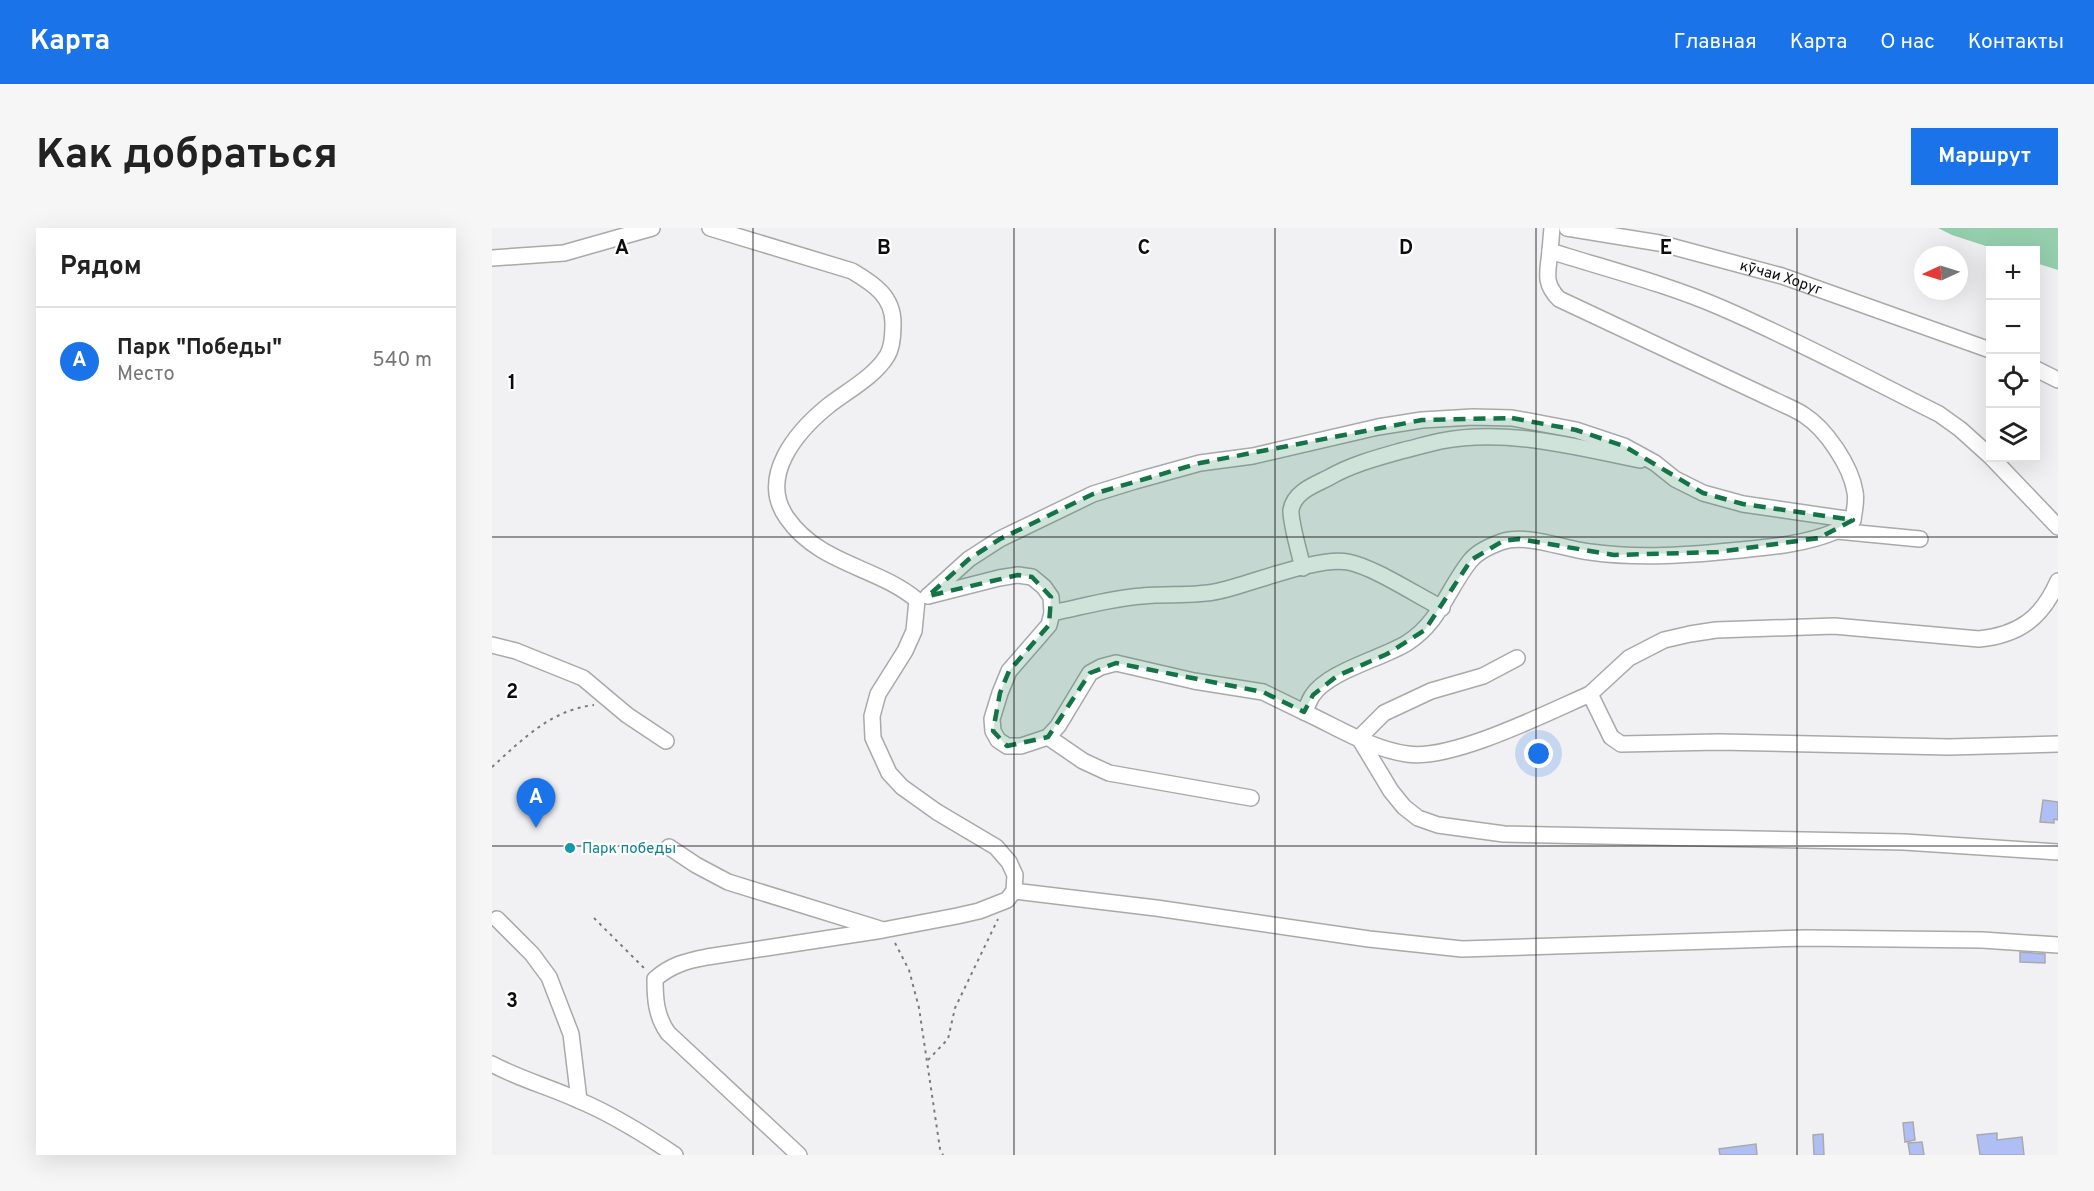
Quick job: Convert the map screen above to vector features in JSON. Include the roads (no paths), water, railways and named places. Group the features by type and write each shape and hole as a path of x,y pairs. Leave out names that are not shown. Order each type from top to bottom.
{"street":[{"path":"492,258 564,253 652,228"},
{"path":"710,228 852,271 872,283 884,294 893,314 889,354 876,370 825,409 794,441 778,467 776,484 778,500 786,517 804,539 833,557 922,598 1018,575 1032,577 1044,587 1051,597 1052,613 1049,625 1009,671 992,719 993,731 998,740 1007,746 1021,746 1048,737 1058,726 1090,673 1101,666 1116,663 1194,681 1263,692 1390,751 1408,755 1427,755 1496,734 1590,694 1629,658 1664,640 1716,630 1834,626 1979,639 2000,637 2019,629 2036,616 2051,598 2058,581"},
{"path":"1304,712 1313,695 1322,685 1387,654 1425,630 1442,608 1471,560 1487,548 1503,541 1519,539 1589,552 1667,556 1767,548 1819,538 1837,531 1853,520 1856,493 1850,474 1835,447 1818,426 1794,410 1559,299 1547,283 1552,228"},
{"name":"кӯчаи Хоруг","path":"1567,228 1659,243 1782,276 1986,349"},
{"path":"1550,251 1655,284 1731,312 1939,414 1986,452"},
{"path":"2040,371 2058,380"},
{"path":"1011,896 1015,875 1010,862 996,847 937,812 902,787 889,773 880,759 873,738 872,716 878,694 905,651 914,631 922,598 969,559 999,539 1093,494 1169,471 1253,456 1378,427 1452,418 1512,418 1576,430 1624,446 1655,463 1675,479 1703,493 1733,501 1853,520"},
{"path":"1303,568 1291,511 1294,501 1301,493 1332,476 1379,457 1442,441 1479,437 1560,444 1655,463"},
{"path":"1996,462 2058,527"},
{"path":"1837,531 1920,539"},
{"path":"1052,613 1137,596 1188,596 1220,591 1329,562 1345,562 1360,566 1442,608"},
{"path":"492,645 516,651 583,678 666,741"},
{"path":"1359,738 1384,713 1431,691 1483,676 1517,658"},
{"path":"1590,694 1611,737 1621,744 1719,742 1938,747 2058,744"},
{"path":"1048,737 1083,761 1109,772 1251,798"},
{"path":"1359,738 1390,791 1404,807 1418,818 1438,825 1504,834 1904,842 2058,852"},
{"path":"669,847 728,882 883,930"},
{"path":"799,1155 668,1033 660,1022 656,1007 655,978 666,969 679,963 706,957 883,930 979,911 1011,896 1156,908 1369,939 1461,949 1805,938 2012,941 2058,945"},
{"path":"498,919 532,954 549,977 571,1034 579,1100"},
{"path":"492,1064 579,1100 640,1131 675,1155"}],"place":[{"name":"Парк \"Победы\"","path":"536,828"},
{"name":"Парк победы","path":"570,848"}]}
